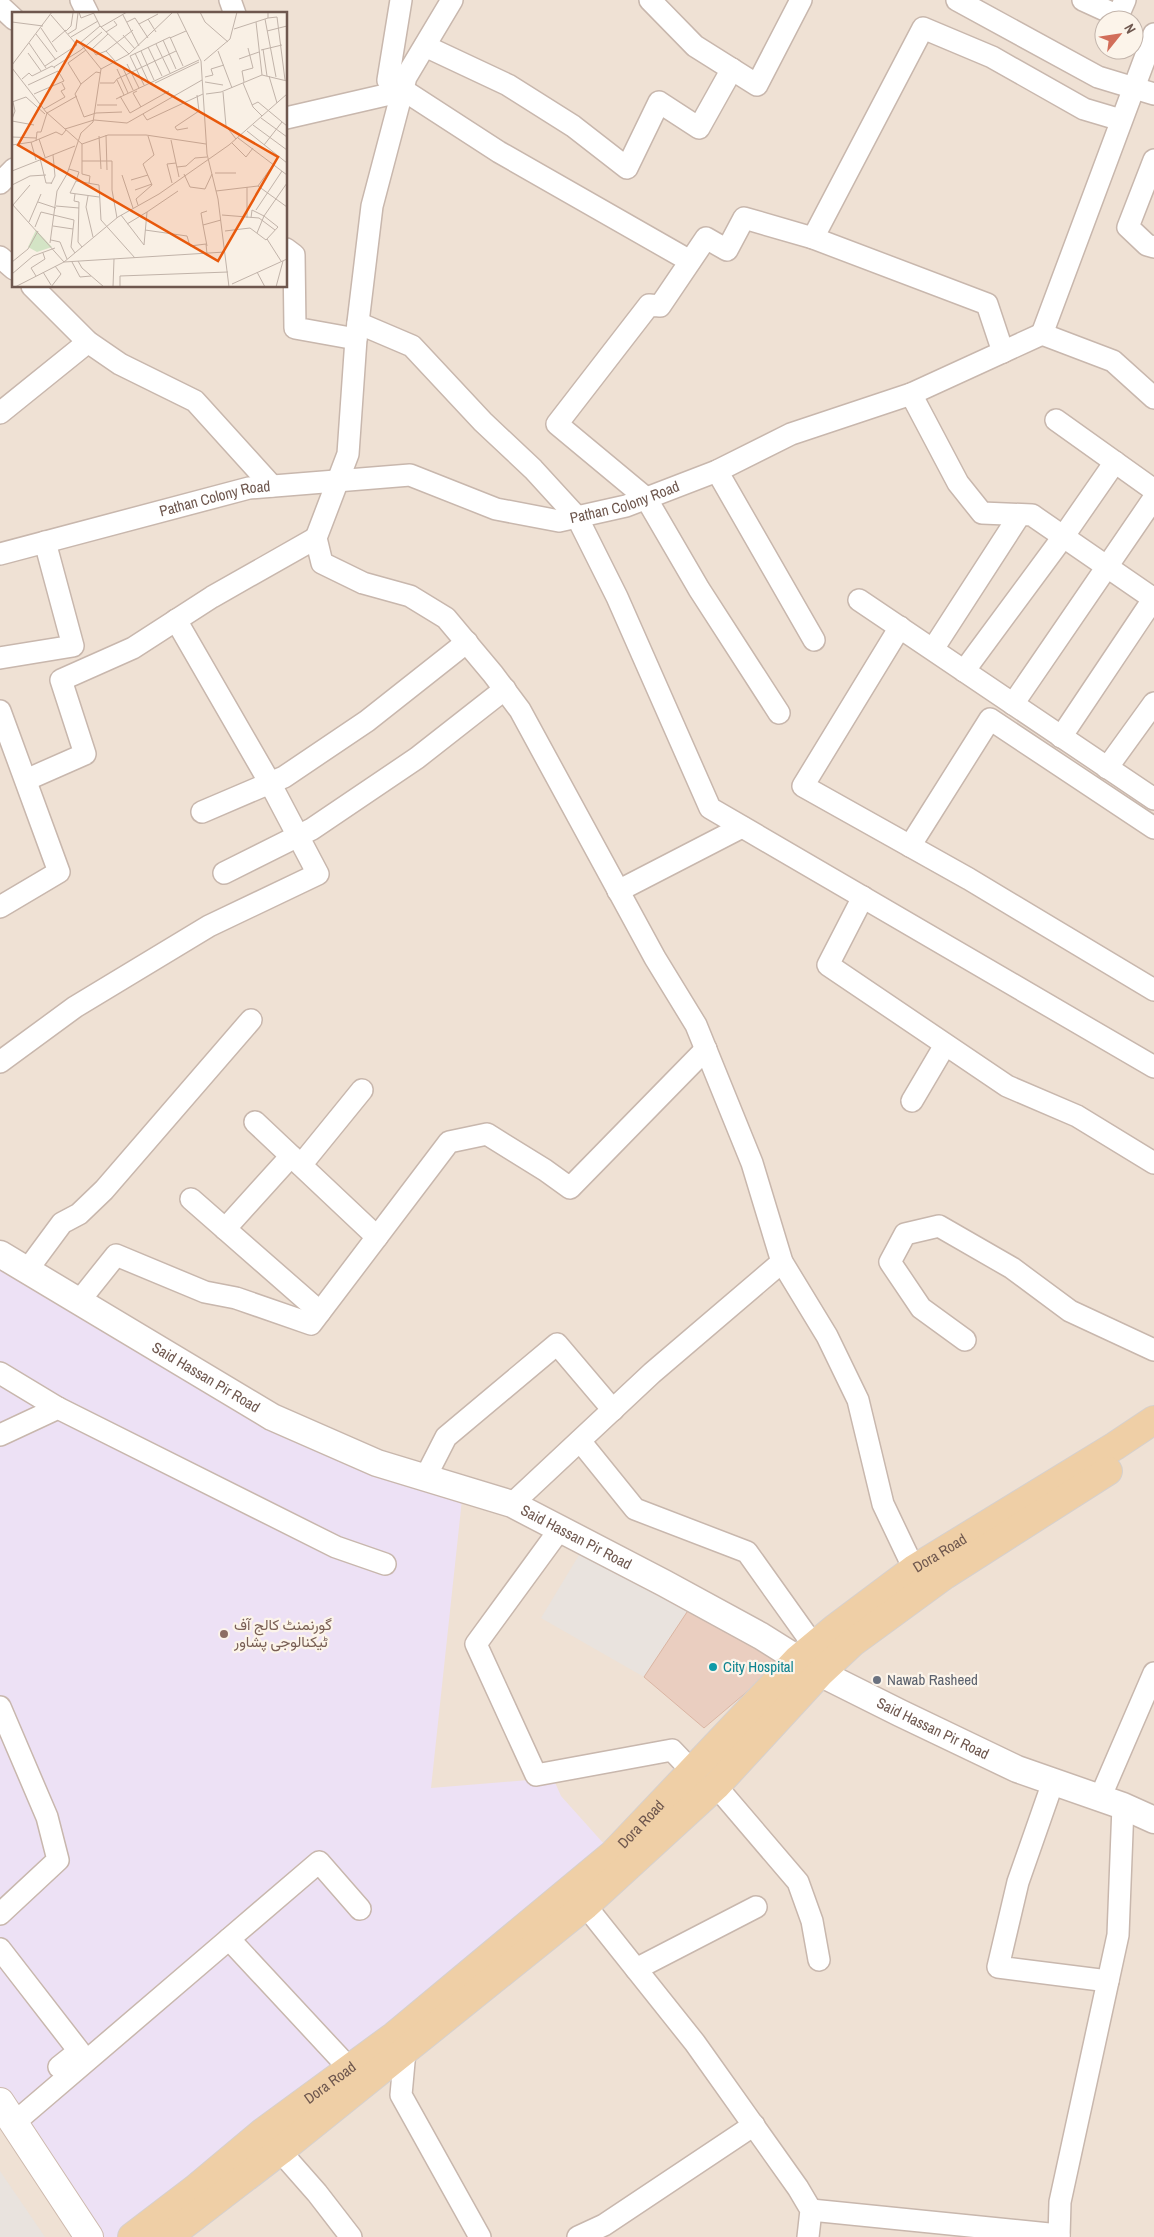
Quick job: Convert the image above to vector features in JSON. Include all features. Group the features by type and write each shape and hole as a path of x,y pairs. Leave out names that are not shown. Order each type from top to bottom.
{"main road":[{"name":"Dora Road","path":"132,2237 195,2189 271,2142 349,2068 399,2043 579,1896 613,1854 806,1652 914,1569 1116,1446 1154,1420"},
{"path":"579,1896 716,1786 820,1673 852,1643 945,1575 1154,1442"},
{"path":"696,1768 716,1786"},
{"path":"168,2237 271,2142 399,2043"},
{"path":"6,2112 89,2237"}],"street":[{"path":"80,0 87,12"},
{"path":"230,0 234,12"},
{"path":"401,0 388,80 402,91 499,152 690,261"},
{"path":"452,0 406,77 372,206 357,331 348,454 316,538 322,564 363,583 410,596 446,618 520,710 654,958 696,1025 752,1163 782,1262 827,1336 858,1400 883,1504 914,1569"},
{"path":"650,0 695,46 757,85 801,0"},
{"path":"957,0 1098,77 1154,94"},
{"path":"1083,0 1118,16 1125,0"},
{"path":"0,6 12,17"},
{"path":"813,238 923,28 992,57 1084,109 1122,120"},
{"path":"1154,34 1042,334 1114,361 1154,398"},
{"path":"425,46 508,85 573,126 627,168 659,102 699,128 732,69"},
{"path":"288,118 402,91"},
{"path":"1154,160 1128,227 1146,244 1154,247"},
{"path":"0,183 12,171"},
{"path":"779,713 699,589 646,498 557,424 649,305 660,306 706,238 727,250 744,218 813,238 987,304 1003,352"},
{"path":"288,250 294,255 295,328 357,331 412,346 483,422 533,468 577,516 617,597 710,808 1154,1067"},
{"path":"0,257 12,267"},
{"path":"34,288 88,342 120,364 195,401 272,486"},
{"name":"Pathan Colony Road","path":"0,554 249,488 410,475 496,509 558,520 626,506 717,471 791,434 911,394 1042,334"},
{"path":"0,413 88,342"},
{"path":"911,394 958,483 982,513 1019,516 1032,515 1154,599 1062,736"},
{"path":"1056,420 1154,490"},
{"path":"964,671 1063,537 1115,462"},
{"path":"717,471 814,640"},
{"path":"1012,704 1154,498"},
{"path":"933,650 1019,516"},
{"path":"26,780 85,754 61,680 133,648 212,597 316,538"},
{"path":"0,658 73,646 45,542"},
{"path":"860,600 1107,768 1153,797"},
{"path":"0,1062 75,1008 209,926 318,874 270,783 176,620"},
{"path":"900,627 803,786 910,846 1154,990"},
{"path":"202,812 284,777 367,721 466,642"},
{"path":"224,873 312,829 417,758 505,689"},
{"path":"1107,768 1154,703"},
{"path":"0,711 59,872 0,907"},
{"path":"910,846 990,719 1154,828"},
{"path":"618,890 742,827"},
{"path":"863,898 828,965 1007,1086 1077,1116 1154,1163"},
{"path":"28,1269 62,1223 79,1214 104,1190 251,1020"},
{"path":"912,1101 946,1045"},
{"path":"80,1300 116,1255 205,1292 236,1298 311,1324 449,1142 487,1134 546,1170 570,1188 706,1049"},
{"path":"225,1229 296,1160 362,1090"},
{"path":"255,1122 377,1237"},
{"path":"191,1199 320,1312"},
{"path":"965,1340 921,1308 890,1262 905,1234 939,1226 1012,1268 1070,1311 1154,1350"},
{"name":"Said Hassan Pir Road","path":"0,1254 80,1300 272,1417 377,1463 512,1504 761,1636 806,1652 820,1673 1017,1769 1111,1802 1154,1820"},
{"path":"512,1504 652,1373 782,1262"},
{"path":"425,1478 446,1437 557,1344 613,1410"},
{"path":"0,1373 58,1408 336,1547 385,1564"},
{"path":"0,1435 58,1408"},
{"path":"580,1441 635,1509 747,1552 806,1652"},
{"path":"560,1529 476,1644 536,1775 672,1750 696,1768"},
{"path":"811,2210 1059,2236 1060,2202 1118,1935 1111,1802 1154,1673"},
{"path":"0,1707 47,1817 58,1860 0,1914"},
{"path":"1053,1782 1018,1882 998,1967 1108,1981"},
{"path":"716,1786 798,1882 812,1922 819,1960"},
{"path":"6,2112 229,1939 319,1862 360,1909"},
{"path":"579,1896 695,2043 798,2188 811,2210 808,2237"},
{"path":"636,1969 756,1907"},
{"path":"229,1939 349,2068"},
{"path":"0,1949 79,2051 6,2112"},
{"path":"399,2043 401,2095 480,2237"},
{"path":"578,2237 604,2225 754,2126"},
{"path":"271,2142 317,2193 351,2237"}],"shaded area":[{"path":"0,0 1154,0 1154,2237 0,2237"},
{"name":"گورنمنٹ کالج آف ٹیکنالوجی پشاور","path":"0,1256 273,1417 463,1490 431,1788 553,1778 561,1796 613,1854 132,2237 89,2237 0,2102"},
{"path":"582,1550 695,1600 644,1677 541,1618"},
{"path":"0,2171 45,2237 0,2237"}],"building":[{"name":"City Hospital","path":"695,1600 788,1657 704,1728 644,1677"}],"place":[{"name":"گورنمنٹ کالج آف ٹیکنالوجی پشاور","path":"224,1634"},
{"name":"City Hospital","path":"713,1667"},
{"name":"Nawab Rasheed","path":"877,1680"}]}
